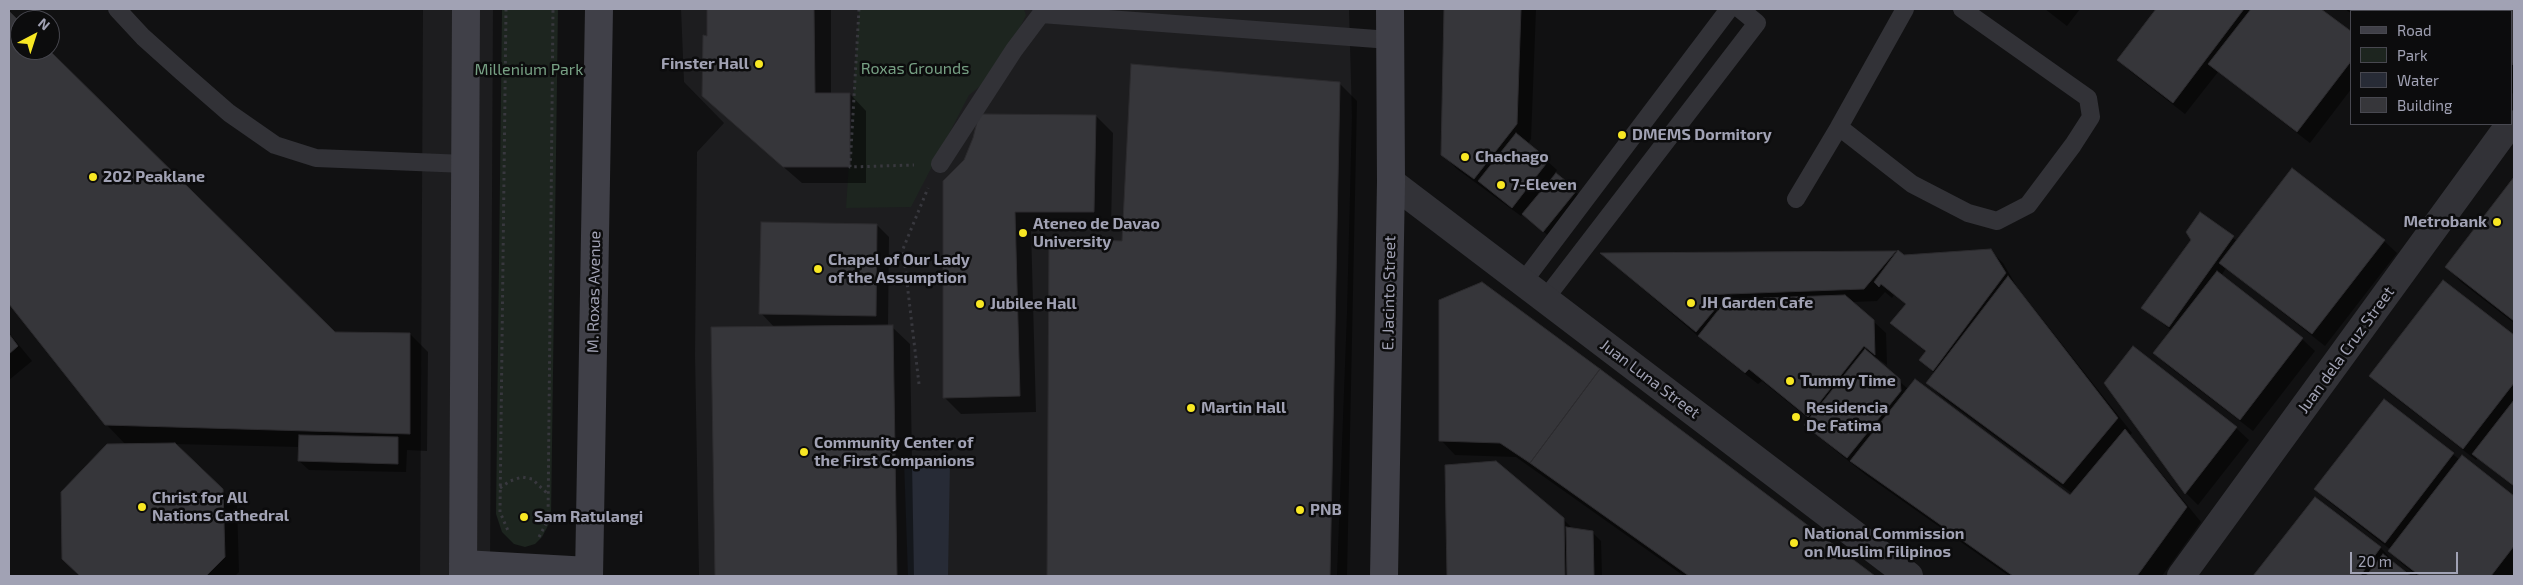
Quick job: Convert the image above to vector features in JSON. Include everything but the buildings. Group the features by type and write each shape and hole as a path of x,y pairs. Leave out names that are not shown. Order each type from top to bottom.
{"main road":[{"path":"466,9 463,570 589,574"},
{"name":"M. Roxas Avenue","path":"589,574 599,9"},
{"name":"E. Jacinto Street","path":"1384,576 1391,182 1390,9"}],"street":[{"name":"Juan dela Cruz Street","path":"2181,576 2510,125"},
{"name":"Juan Luna Street","path":"1391,182 1909,576"}],"lane":[{"path":"117,9 143,38 229,113 275,145 316,158 466,164"},
{"path":"1523,282 1729,9"},
{"path":"1545,299 1757,23 1740,9"},
{"path":"1796,199 1905,9"},
{"path":"1839,127 1912,184 1968,212 1997,220 2028,205 2073,145 2091,117 2088,98 1962,9"},
{"path":"940,164 1041,14 1390,40"}],"path":[{"path":"506,9 500,512 506,530 510,535"},
{"path":"532,542 539,536 548,520 553,9"},
{"path":"859,9 850,167 940,164 920,202 903,249 919,384"},
{"path":"500,488 510,481 522,478 532,479 548,494"}],"shaded area":[{"path":"423,9 493,9 490,576 420,576"},
{"name":"Ateneo de Davao University","path":"681,9 1349,9 1352,116 1337,576 699,576 695,355 697,152 724,123 684,82"}],"green space":[{"name":"Millenium Park","path":"502,9 558,9 551,520 542,537 535,544 525,547 514,544 502,532 496,514"},
{"name":"Roxas Grounds","path":"859,9 1024,9 1026,15 999,71 969,95 911,207 846,208"}],"water":[{"path":"904,459 950,461 948,576 908,576"}],"place":[{"name":"Finster Hall","path":"759,64"},
{"name":"DMEMS Dormitory","path":"1622,135"},
{"name":"Chachago","path":"1465,157"},
{"name":"202 Peaklane","path":"93,177"},
{"name":"7-Eleven","path":"1501,185"},
{"name":"Metrobank","path":"2497,222"},
{"name":"Ateneo de Davao University","path":"1023,233"},
{"name":"Chapel of Our Lady of the Assumption","path":"818,269"},
{"name":"JH Garden Cafe","path":"1691,303"},
{"name":"Jubilee Hall","path":"980,304"},
{"name":"Tummy Time","path":"1790,381"},
{"name":"Martin Hall","path":"1191,408"},
{"name":"Residencia De Fatima","path":"1796,417"},
{"name":"Community Center of the First Companions","path":"804,452"},
{"name":"Christ for All Nations Cathedral","path":"142,507"},
{"name":"PNB","path":"1300,510"},
{"name":"Sam Ratulangi","path":"524,517"},
{"name":"National Commission on Muslim Filipinos","path":"1794,543"}]}
